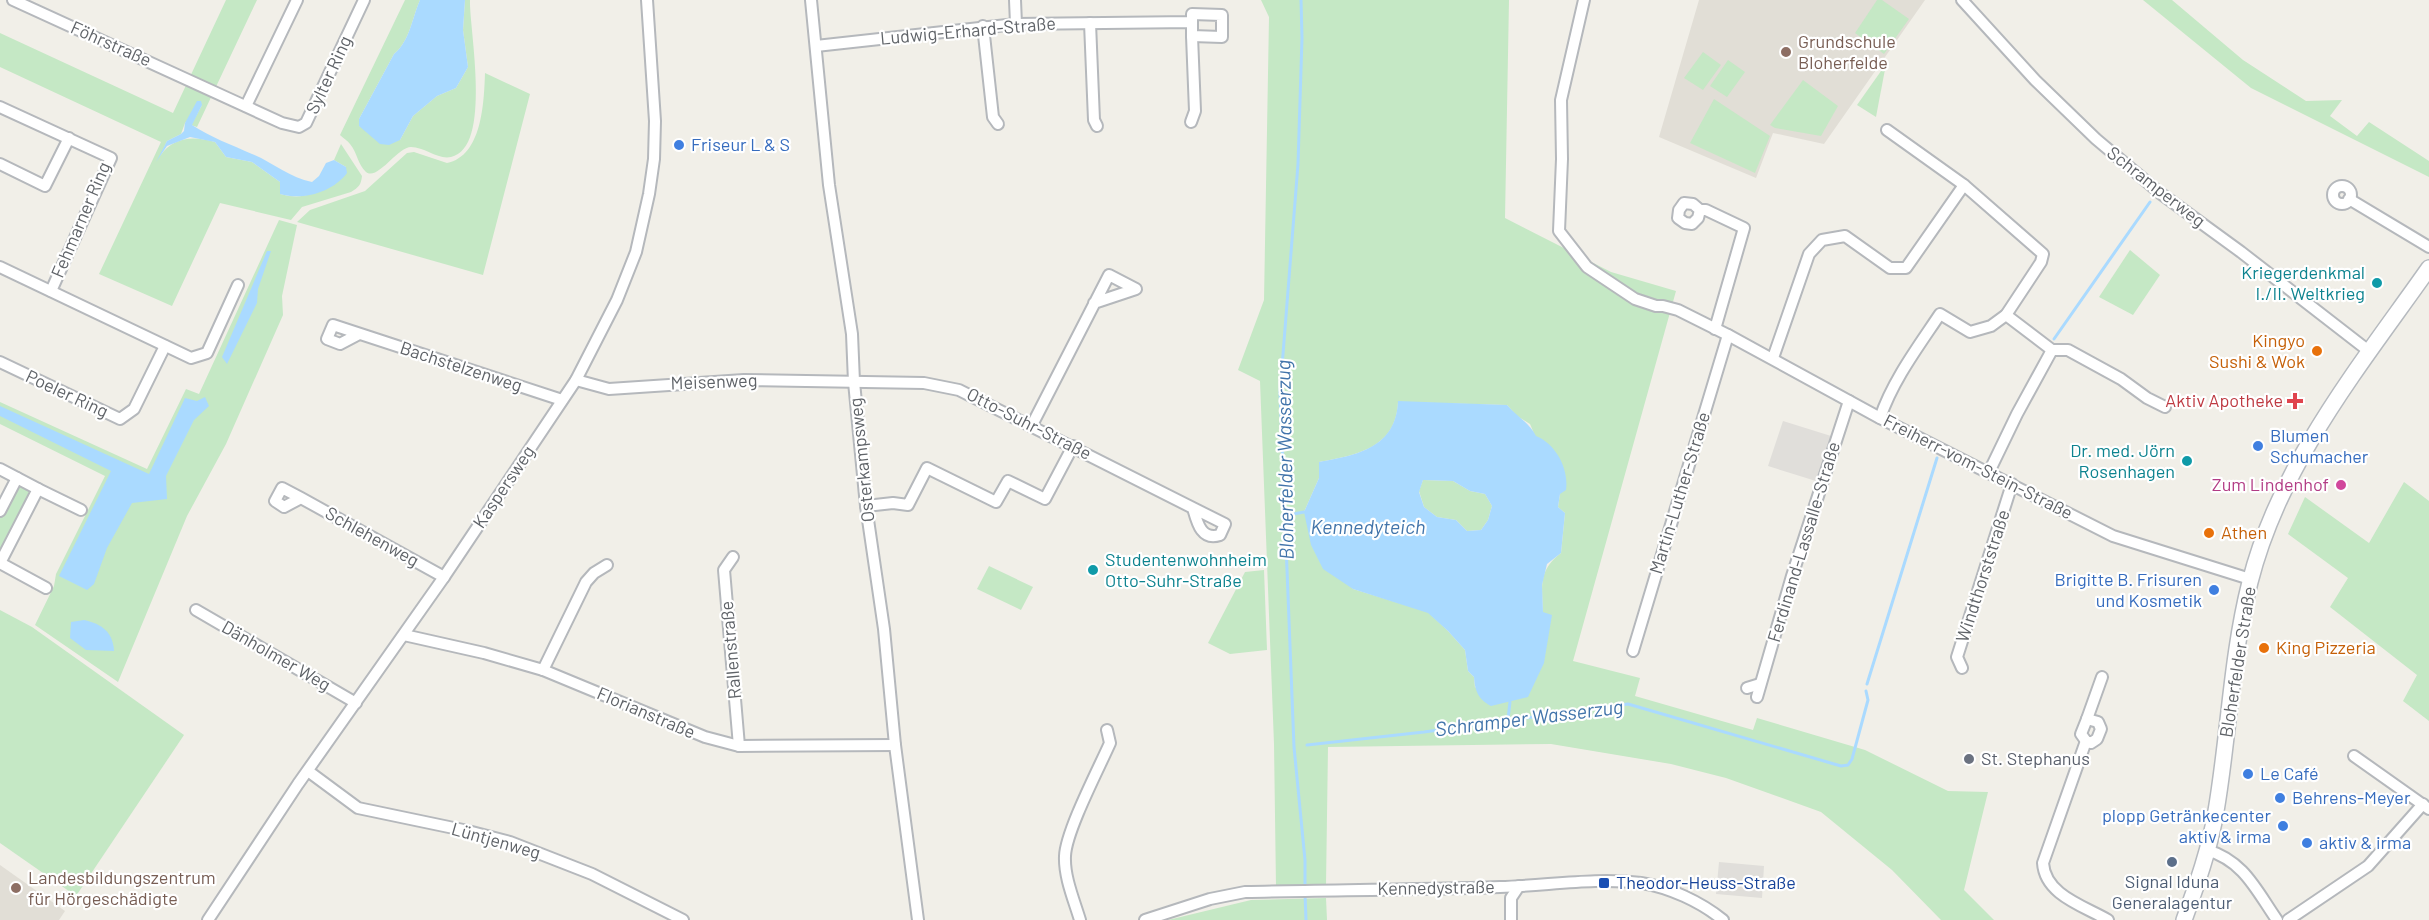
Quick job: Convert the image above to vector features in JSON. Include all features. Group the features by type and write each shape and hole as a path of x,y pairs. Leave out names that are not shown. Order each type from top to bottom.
{"street":[{"name":"Föhrstraße","path":"15,0 210,89"},
{"path":"246,106 297,0"},
{"name":"Sylter Ring","path":"210,89 291,126 299,127 306,123 364,0"},
{"name":"Kaspersweg","path":"208,920 308,771 444,577 576,380 617,300 636,252 654,159 655,121 647,0"},
{"name":"Osterkampsweg","path":"812,0 829,185 852,334 854,382 866,506 884,628 895,745 918,920"},
{"path":"1015,0 1016,24"},
{"name":"Freiherr-vom-Stein-Straße","path":"1584,0 1561,100 1562,159 1558,231 1587,267 1635,299 1678,310 1728,334 1880,418 2113,536 2250,579"},
{"name":"Schramperweg","path":"1967,2 2035,81 2096,139 2160,193 2241,252 2370,352"},
{"name":"Ludwig-Erhard-Straße","path":"816,46 983,26 1089,22 1192,22 1192,14 1222,15 1222,37 1192,36"},
{"path":"1089,22 1094,120 1097,126"},
{"path":"1191,122 1195,111 1192,22"},
{"path":"983,26 993,117 998,124"},
{"name":"Fehmarner Ring","path":"0,107 111,158 51,291"},
{"path":"1880,418 1909,360 1940,314 1970,332 1991,326 2006,315 2041,262 2043,254 1964,185 1887,130"},
{"path":"0,164 45,186 69,138"},
{"path":"1773,358 1809,254 1822,240 1845,236 1890,268 1906,268 1964,185"},
{"path":"2349,199 2429,247"},
{"path":"1700,210 1706,210 1744,228 1716,329"},
{"name":"Bloherfelder Straße","path":"2184,920 2207,850 2218,803 2238,636 2250,579 2269,524 2288,481 2312,437 2429,268"},
{"path":"1,270 51,291 191,358 207,353 238,285"},
{"path":"1032,425 1094,303"},
{"path":"2006,315 2052,350 2068,350 2165,407"},
{"name":"Bachstelzenweg","path":"359,334 562,400"},
{"name":"Martin-Luther-Straße","path":"1633,651 1728,334"},
{"name":"Poeler Ring","path":"0,362 120,419 134,409 165,345"},
{"path":"1989,472 2052,350"},
{"name":"Meisenweg","path":"576,380 609,389 744,380 854,382"},
{"name":"Otto-Suhr-Straße","path":"854,382 924,383 948,387 1032,425 1193,508"},
{"name":"Ferdinand-Lassalle-Straße","path":"1757,697 1792,576 1849,401"},
{"path":"866,506 893,503 908,505 927,468 996,502 1008,480 1045,499 1073,446"},
{"path":"0,470 81,510"},
{"path":"0,511 17,478"},
{"name":"Windthorststraße","path":"1962,668 1957,657 2012,484"},
{"path":"38,489 0,563 46,588"},
{"name":"Schlehenweg","path":"301,498 444,577"},
{"name":"Rallenstraße","path":"733,557 724,570 740,746"},
{"path":"543,670 586,582 594,573 607,565"},
{"name":"Dänholmer Weg","path":"196,610 356,703"},
{"name":"Florianstraße","path":"404,635 543,670 705,738 740,746 895,745"},
{"path":"2087,719 2097,722 2101,729 2097,739 2091,743 2086,741 2081,734 2103,677"},
{"path":"1747,688 1760,684"},
{"path":"1080,920 1068,882 1065,856 1068,842 1110,742 1107,730"},
{"path":"2086,741 2043,863 2044,874 2054,890 2108,920"},
{"path":"2288,920 2368,866 2426,807 2354,756"},
{"name":"Lüntjenweg","path":"308,771 358,808 510,842 592,874 683,920"},
{"path":"2207,850 2236,863 2277,920"},
{"name":"Kennedystraße","path":"1145,920 1210,899 1245,892 1586,883 1641,883 1686,898 1723,920"},
{"path":"1511,920 1511,898 1519,886"}],"shaded area":[{"name":"Grundschule Bloherfelde","path":"1699,0 1925,0 1824,144 1773,133 1756,178 1659,137"},
{"path":"1783,421 1831,436 1816,481 1768,466"},
{"path":"1719,862 1764,866 1762,898 1716,894"},
{"name":"Landesbildungszentrum für Hörgeschädigte","path":"0,865 65,911 59,920 0,920"}],"green space":[{"path":"226,0 257,0 197,127 191,125 202,105 185,123 181,134 167,141 160,156 166,149 185,139 215,142 226,157 252,162 280,182 280,194 301,196 316,191 346,167 334,160 341,144 362,179 359,186 351,192 302,207 291,220 220,203 172,306 99,274 161,142 0,67 0,33 173,113"},
{"path":"405,0 420,0 404,43 394,54 359,119 359,126 400,140 413,116 437,96 456,88 468,67 463,30 465,0 470,0 476,86 472,133 464,149 451,157 441,157 411,147 406,148 371,174 363,169 352,147 340,135"},
{"path":"1261,0 1509,0 1505,218 1611,272 1676,291 1573,661 1640,678 1635,696 1753,730 1757,718 1865,750 1948,791 1988,792 1964,890 1994,920 1941,920 1892,870 1821,812 1726,778 1671,764 1551,744 1328,747 1326,885 1276,887 1274,744 1260,381 1238,370 1264,300 1269,17","holes":["1398,402 1507,405 1517,416 1530,424 1560,494 1558,507 1565,513 1561,553 1545,572 1542,586 1543,612 1475,688 1474,677 1468,671 1465,650 1448,631 1428,612 1353,589 1304,512 1319,478 1319,462 1347,456 1372,447 1390,430 1396,417"]},
{"path":"1877,0 1882,0 1909,19 1884,54 1855,33"},
{"path":"2143,0 2172,0 2243,60 2306,101 2342,100 2330,116 2357,136 2369,122 2429,161 2429,177 2251,88"},
{"path":"1703,52 1721,65 1703,90 1684,78"},
{"path":"1728,60 1745,72 1727,97 1710,86"},
{"path":"1886,64 1876,117 1857,105"},
{"path":"485,73 530,94 483,275 297,222 310,210 365,191 407,153 414,152 447,163 459,158 468,150 479,127 484,99"},
{"path":"1803,80 1838,106 1821,136 1775,128 1770,125"},
{"path":"1714,99 1770,136 1755,173 1690,143"},
{"path":"279,220 297,225 282,296 283,315 226,444 187,516 118,682 35,625 54,586 56,574 105,476 0,424 0,402 147,469 186,389 199,394"},
{"path":"2130,250 2160,275 2133,315 2099,297"},
{"path":"1423,480 1453,481 1470,491 1485,494 1492,506 1488,520 1481,530 1467,531 1456,520 1437,517 1424,507 1419,491"},
{"path":"2404,482 2429,501 2429,721 2403,701 2417,675 2330,607 2348,578 2288,534 2305,497 2369,543"},
{"path":"17,484 29,489 31,493 0,551 0,518"},
{"path":"989,566 1033,587 1021,610 977,589"},
{"path":"1264,570 1267,650 1230,654 1208,643 1245,572"},
{"path":"0,610 32,627 184,735 76,896 0,843"},
{"path":"1326,898 1327,920 1168,920 1251,900"}],"water":[{"path":"420,0 465,0 463,30 468,67 456,88 437,96 413,116 400,140 389,145 380,144 359,126 359,119 394,54 404,43"},
{"path":"197,101 201,101 202,105 192,125 289,173 312,182 319,176 326,163 334,160 346,167 347,173 334,185 317,193 298,196 280,194 280,182 252,162 226,157 215,142 190,137 167,146 156,162 167,141 184,131 185,123"},
{"path":"267,251 271,251 258,289 257,303 227,364 222,357"},
{"path":"205,397 209,406 194,420 166,476 167,499 132,503 107,548 94,584 87,590 59,576 111,471 0,416 0,406 149,474 185,398 197,401"},
{"name":"Kennedyteich","path":"1398,401 1507,405 1536,436 1550,445 1560,458 1566,482 1566,490 1560,494 1558,507 1565,513 1561,553 1547,564 1542,585 1543,612 1552,615 1544,663 1528,697 1491,706 1478,694 1474,677 1468,671 1465,650 1428,613 1353,589 1323,569 1311,545 1304,512 1319,478 1319,462 1347,456 1372,446 1382,439 1396,417","holes":["1423,480 1453,481 1470,491 1485,494 1492,506 1488,520 1481,530 1467,531 1456,520 1437,517 1424,507 1419,492"]},
{"path":"84,620 96,624 109,634 114,651 86,650 70,638 71,622"}],"waterway":[{"name":"Bloherfelder Wasserzug","path":"1301,0 1298,164 1280,392 1294,747 1305,860 1305,888"},
{"path":"2054,339 2150,202"},
{"name":"Schramper Wasserzug","path":"1867,684 1937,458"},
{"path":"1283,516 1304,512"},
{"name":"Schramper Wasserzug","path":"1307,745 1424,732 1628,704 1841,766 1848,765 1852,759 1868,700 1866,691"},
{"path":"1508,719 1510,702"},
{"name":"Bloherfelder Wasserzug","path":"1305,894 1306,920"}],"place":[{"name":"Grundschule Bloherfelde","path":"1786,52"},
{"name":"Friseur L & S","path":"679,145"},
{"name":"Kriegerdenkmal I./II. Weltkrieg","path":"2377,283"},
{"name":"Kingyo Sushi & Wok","path":"2317,351"},
{"name":"Aktiv Apotheke","path":"2295,401"},
{"name":"Blumen Schumacher","path":"2258,446"},
{"name":"Dr. med. Jörn Rosenhagen","path":"2187,461"},
{"name":"Zum Lindenhof","path":"2341,485"},
{"name":"Athen","path":"2209,533"},
{"name":"Studentenwohnheim Otto-Suhr-Straße","path":"1093,570"},
{"name":"Brigitte B. Frisuren und Kosmetik","path":"2214,590"},
{"name":"King Pizzeria","path":"2264,648"},
{"name":"St. Stephanus","path":"1969,759"},
{"name":"Le Café","path":"2248,774"},
{"name":"Behrens-Meyer","path":"2280,798"},
{"name":"plopp Getränkecenter aktiv & irma","path":"2283,826"},
{"name":"aktiv & irma","path":"2307,843"},
{"name":"Signal Iduna Generalagentur","path":"2172,862"},
{"name":"Theodor-Heuss-Straße","path":"1604,883"},
{"name":"Landesbildungszentrum für Hörgeschädigte","path":"16,888"}]}
